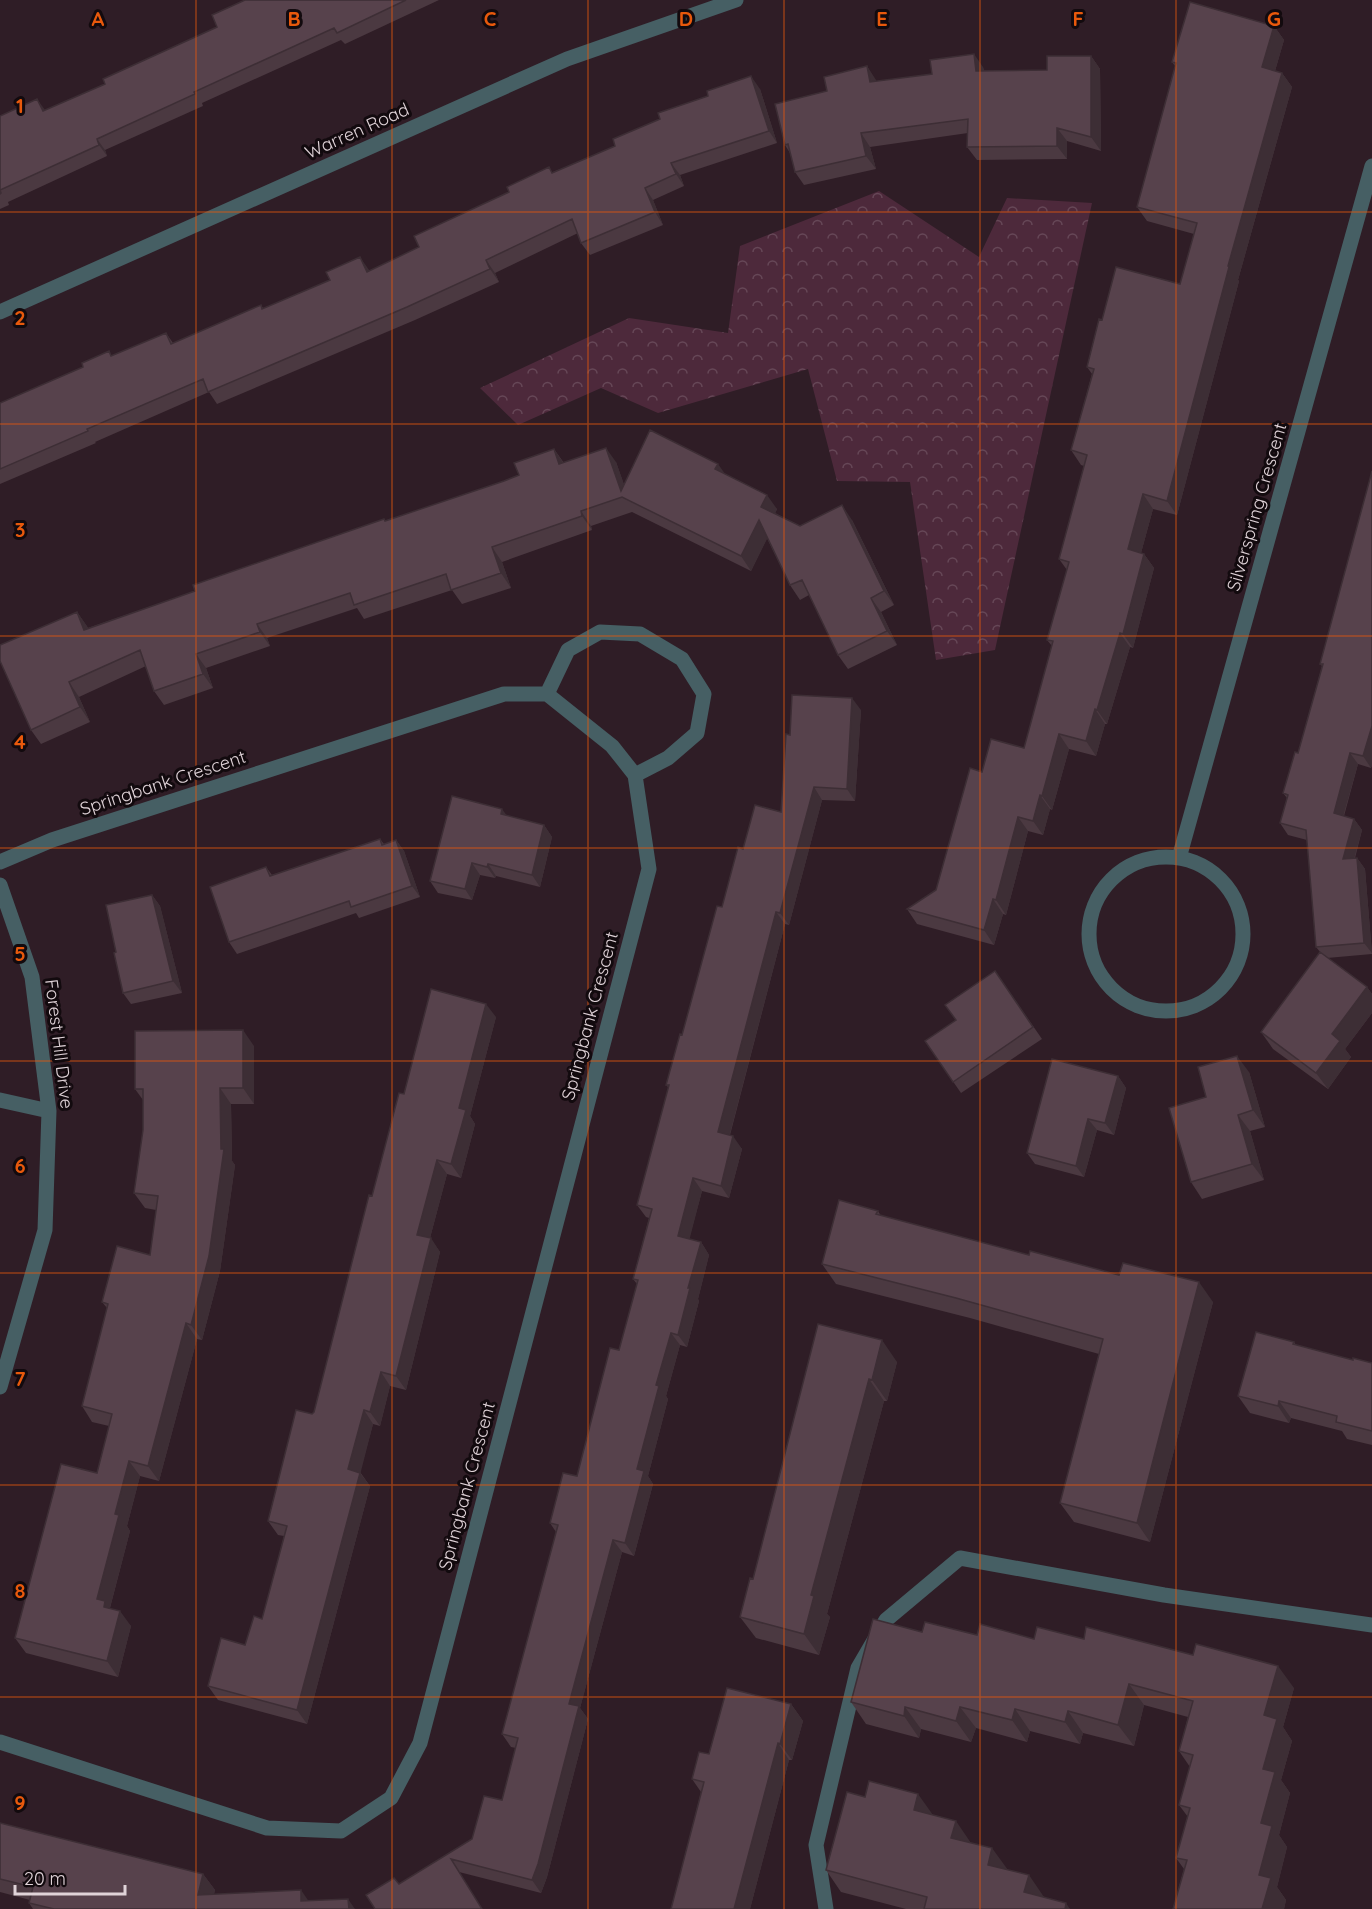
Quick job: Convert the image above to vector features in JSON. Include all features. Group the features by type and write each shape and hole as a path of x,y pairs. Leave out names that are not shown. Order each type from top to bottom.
{"street":[{"name":"Warren Road","path":"0,312 567,59 736,0"},
{"name":"Silverspring Crescent","path":"1179,858 1372,166"},
{"path":"547,694 568,650 600,632 640,634 682,659 704,693 698,733 668,758 635,776"},
{"name":"Springbank Crescent","path":"0,862 52,840 504,694 547,694 612,746 635,776 649,869 420,1743 391,1798 341,1831 267,1828 0,1742"},
{"path":"1152,858 1179,858 1198,864 1221,879 1236,901 1243,925 1241,952 1230,978 1211,997 1175,1011 1149,1011 1126,1001 1106,984 1091,957 1088,930 1099,896 1116,875 1127,867 1152,858"},
{"name":"Forest Hill Drive","path":"0,885 32,977 49,1111 45,1230 0,1387"},
{"path":"0,1100 49,1111"},
{"path":"825,1909 816,1845 858,1668 886,1620 960,1558 1164,1595 1372,1625"}],"green space":[{"path":"879,191 979,257 1007,198 1092,203 995,650 936,660 910,482 837,481 808,369 658,413 601,388 518,425 480,388 629,318 728,333 740,246"}],"building":[{"path":"245,0 406,0 337,33 334,28 194,92 195,94 97,139 99,145 0,190 0,116 37,99 43,111 105,84 103,79 217,27 212,15"},
{"path":"1190,2 1274,26 1262,67 1282,73 1228,266 1167,501 1143,494 1128,549 1144,554 1123,634 1120,633 1097,710 1095,709 1086,741 1059,734 1033,821 1018,817 996,900 993,899 984,930 907,909 936,890 970,768 982,772 991,739 1024,748 1053,641 1047,640 1069,562 1059,559 1087,455 1071,450 1094,369 1087,367 1099,319 1102,320 1116,267 1180,284 1197,223 1137,207 1176,63 1172,62"},
{"path":"974,54 976,71 1047,70 1047,56 1091,56 1091,137 1057,128 1057,146 967,147 968,119 861,133 866,156 795,172 788,144 785,145 775,104 827,91 824,77 867,66 870,82 932,74 930,60"},
{"path":"751,76 769,131 671,163 676,174 645,188 655,212 581,243 572,219 486,260 490,269 407,307 208,392 203,379 0,469 0,403 83,367 82,363 109,351 111,356 166,333 171,344 261,305 262,309 330,280 326,272 360,257 367,272 419,247 414,236 509,192 507,187 549,167 552,173 615,146 613,139 660,119 658,113 708,96 707,91"},
{"path":"650,430 718,464 715,469 767,495 761,507 800,526 842,505 884,591 871,598 887,631 838,655 802,580 790,585 759,520 741,556 622,497 581,511 582,516 492,547 501,573 451,590 446,574 354,605 350,593 257,624 260,632 196,654 203,674 154,691 140,650 69,682 80,707 31,730 0,661 0,645 77,612 84,630 195,591 193,585 384,519 385,521 504,481 519,475 514,463 554,449 559,464 606,448 621,491"},
{"path":"1372,471 1372,726 1363,756 1350,753 1334,813 1354,819 1343,859 1357,858 1364,943 1316,947 1306,830 1280,823 1288,795 1283,793 1295,752 1298,753 1323,664 1320,664"},
{"path":"792,695 852,698 847,789 814,787 780,913 776,912 718,1132 733,1136 721,1186 693,1178 678,1236 701,1242 678,1335 671,1333 656,1385 659,1386 637,1469 644,1471 625,1543 613,1540 569,1704 579,1706 538,1864 532,1880 451,1859 482,1909 375,1909 366,1895 394,1878 399,1884 472,1839 484,1796 502,1800 518,1738 502,1734 558,1525 550,1523 563,1473 577,1476 610,1348 619,1350 638,1280 633,1279 652,1209 637,1205 669,1085 666,1085 717,906 722,907 738,847 743,849 755,805 781,812 786,734 790,735"},
{"path":"452,796 502,809 501,814 544,825 532,875 488,864 487,867 472,863 465,889 430,881"},
{"path":"380,839 382,845 396,840 412,886 351,907 349,901 229,942 210,887 266,867 270,876"},
{"path":"152,895 173,981 123,993 106,905"},
{"path":"1320,952 1367,987 1332,1034 1340,1041 1316,1073 1261,1032"},
{"path":"995,971 1033,1027 953,1082 925,1041 956,1020 945,1005"},
{"path":"431,989 486,1004 459,1108 466,1110 451,1164 437,1160 417,1235 431,1238 396,1376 381,1372 370,1412 364,1410 348,1469 360,1473 297,1710 208,1686 221,1638 245,1645 254,1616 262,1619 287,1526 268,1521 296,1410 312,1414 314,1412 369,1195 372,1196 399,1093 404,1094"},
{"path":"243,1030 243,1088 220,1088 221,1149 224,1149 209,1256 191,1325 186,1323 148,1466 129,1461 115,1514 119,1515 97,1599 105,1601 104,1607 120,1611 107,1661 15,1638 61,1464 97,1473 112,1414 82,1406 108,1304 102,1302 117,1246 150,1255 158,1196 134,1193 143,1130 143,1089 135,1089 135,1031"},
{"path":"1237,1056 1253,1110 1238,1115 1252,1164 1191,1182 1169,1108 1206,1097 1198,1067"},
{"path":"1052,1059 1118,1076 1105,1123 1088,1119 1076,1166 1027,1153"},
{"path":"839,1200 878,1211 876,1214 1029,1255 1030,1251 1119,1275 1123,1263 1199,1282 1137,1523 1060,1503 1103,1339 822,1264"},
{"path":"818,1324 882,1340 872,1380 869,1379 811,1595 814,1596 804,1634 740,1617 750,1578 753,1579"},
{"path":"1256,1332 1294,1342 1293,1344 1372,1363 1372,1431 1336,1422 1337,1416 1279,1401 1278,1406 1238,1396"},
{"path":"873,1619 922,1632 925,1622 977,1635 980,1624 1034,1639 1037,1627 1084,1639 1086,1627 1193,1655 1196,1644 1278,1666 1264,1715 1277,1719 1263,1769 1275,1772 1261,1823 1272,1826 1259,1875 1271,1878 1262,1909 1173,1909 1187,1860 1176,1858 1190,1808 1179,1805 1193,1755 1179,1751 1193,1701 1129,1684 1118,1725 1068,1711 1065,1722 1015,1709 1012,1720 960,1707 956,1721 905,1707 904,1716 851,1702"},
{"path":"727,1688 791,1704 780,1744 778,1743 734,1909 671,1909 704,1782 692,1779 699,1752 709,1754"},
{"path":"869,1781 918,1794 914,1810 956,1821 951,1838 992,1848 988,1865 1029,1875 1024,1892 1066,1903 1065,1909 924,1909 927,1897 826,1870 847,1792 865,1797"},
{"path":"0,1823 203,1874 198,1895 301,1890 301,1901 348,1899 349,1909 54,1909 29,1903 33,1887 0,1879"}]}
